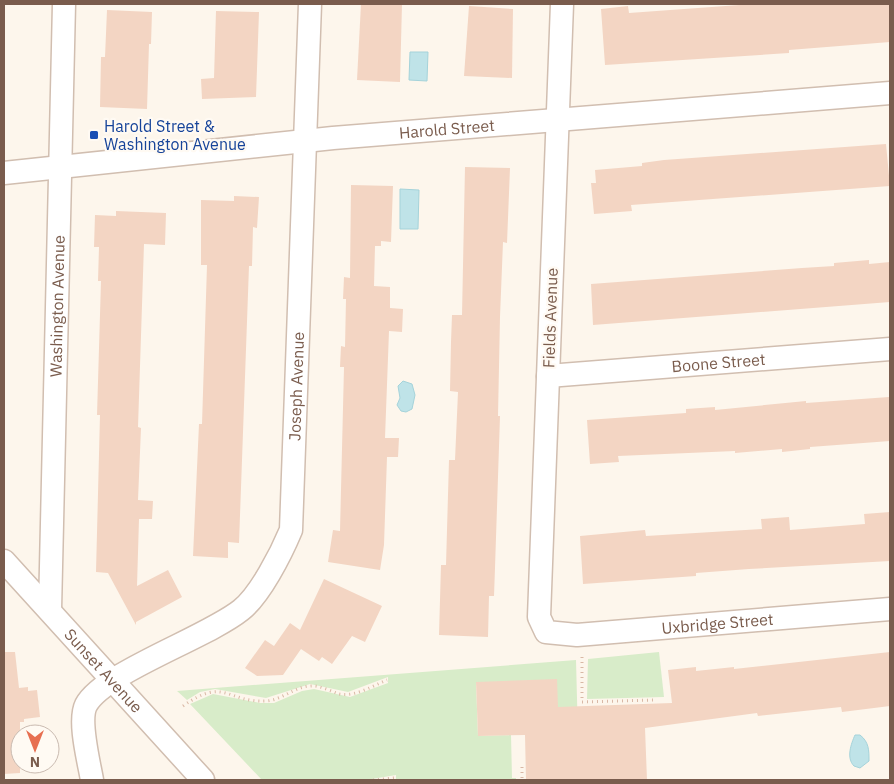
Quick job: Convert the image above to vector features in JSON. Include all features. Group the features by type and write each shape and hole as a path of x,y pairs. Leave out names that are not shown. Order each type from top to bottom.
{"street":[{"name":"Washington Avenue","path":"50,610 58,166 64,4"},
{"name":"Joseph Avenue","path":"92,780 83,718 86,706 96,693 114,681 223,622 242,609 268,576 291,530 310,4"},
{"name":"Fields Avenue","path":"546,632 539,617 562,4"},
{"name":"Harold Street","path":"4,173 306,140 557,118 890,93"},
{"name":"Boone Street","path":"548,376 890,350"},
{"name":"Sunset Avenue","path":"4,561 203,780"},
{"name":"Uxbridge Street","path":"546,632 577,635 890,609"}],"path":[{"path":"582,657 582,702 654,700"},
{"path":"183,706 208,692 222,692 264,701 272,700 310,686 339,694 352,694 387,680"},
{"path":"522,767 522,780"},
{"path":"373,780 394,778"}],"green space":[{"path":"659,652 664,697 587,699 588,659"},
{"path":"576,660 578,737 476,683 478,736 511,735 512,778 516,778 516,780 396,780 396,775 366,780 262,780 190,704 213,694 260,703 274,703 302,691 314,689 350,697 388,683 388,677 348,692 310,684 266,698 215,689 200,692 187,700 177,691"}],"water":[{"path":"410,52 428,52 427,81 409,80"},
{"path":"400,189 419,190 418,229 400,229"},
{"path":"403,381 412,384 415,395 412,409 406,412 401,411 397,405 400,398 398,386"},
{"path":"855,735 860,735 863,738 869,750 869,761 860,768 854,766 850,759"}],"building":[{"path":"361,4 402,4 400,82 357,80"},
{"path":"753,4 890,4 890,42 789,50 789,53 605,65 601,9 628,6 629,13"},
{"path":"469,6 513,9 512,78 464,76"},
{"path":"107,10 152,12 147,109 100,107 101,57 105,57"},
{"path":"216,11 259,12 256,97 202,99 201,79 214,78"},
{"path":"886,144 890,186 631,205 632,211 594,214 591,183 596,183 595,170 642,166 642,163 664,160"},
{"path":"465,167 510,168 507,243 503,242 500,317 498,416 500,416 494,596 489,596 488,637 439,635 441,565 446,565 449,460 455,460 458,392 450,391 451,342 452,315 462,315"},
{"path":"351,185 393,186 391,242 381,241 381,246 375,246 374,286 390,287 390,308 403,309 402,332 389,331 385,438 399,438 398,457 387,457 384,545 380,570 328,562 333,530 340,531 344,367 340,367 341,346 345,347 346,299 343,299 344,277 350,278"},
{"path":"234,196 259,197 257,228 253,227 252,266 249,266 239,543 228,542 228,558 193,556 199,424 202,424 207,265 201,265 201,200 234,201"},
{"path":"116,211 166,213 165,245 144,244 138,427 141,428 138,500 153,501 152,519 139,519 137,586 168,570 182,597 136,622 136,625 108,573 96,572 100,415 97,415 101,281 98,281 99,247 94,247 95,215 116,216"},
{"path":"869,260 869,264 890,262 890,302 593,325 591,284 834,266 834,263"},
{"path":"889,397 890,441 810,447 810,449 782,452 782,449 735,453 735,451 618,456 619,462 590,464 587,420 686,413 686,409 715,407 715,410 806,401 806,403"},
{"path":"890,512 890,561 749,569 696,573 696,576 583,584 580,536 645,530 646,536 762,529 761,519 789,517 790,530 865,524 864,514"},
{"path":"324,579 382,606 365,642 352,636 332,664 322,657 319,661 301,649 283,675 257,676 245,668 265,640 274,646 290,623 300,630"},
{"path":"4,652 15,652 19,688 28,687 28,691 37,690 40,717 24,719 24,722 20,722 20,724 10,724 10,774 4,774"},
{"path":"890,652 890,706 842,712 841,707 758,716 757,713 645,728 647,780 526,780 525,735 478,736 476,682 557,679 558,707 672,703 668,670 696,667 696,671 734,667 734,669"}],"place":[{"name":"Harold Street & Washington Avenue","path":"94,135"}]}
